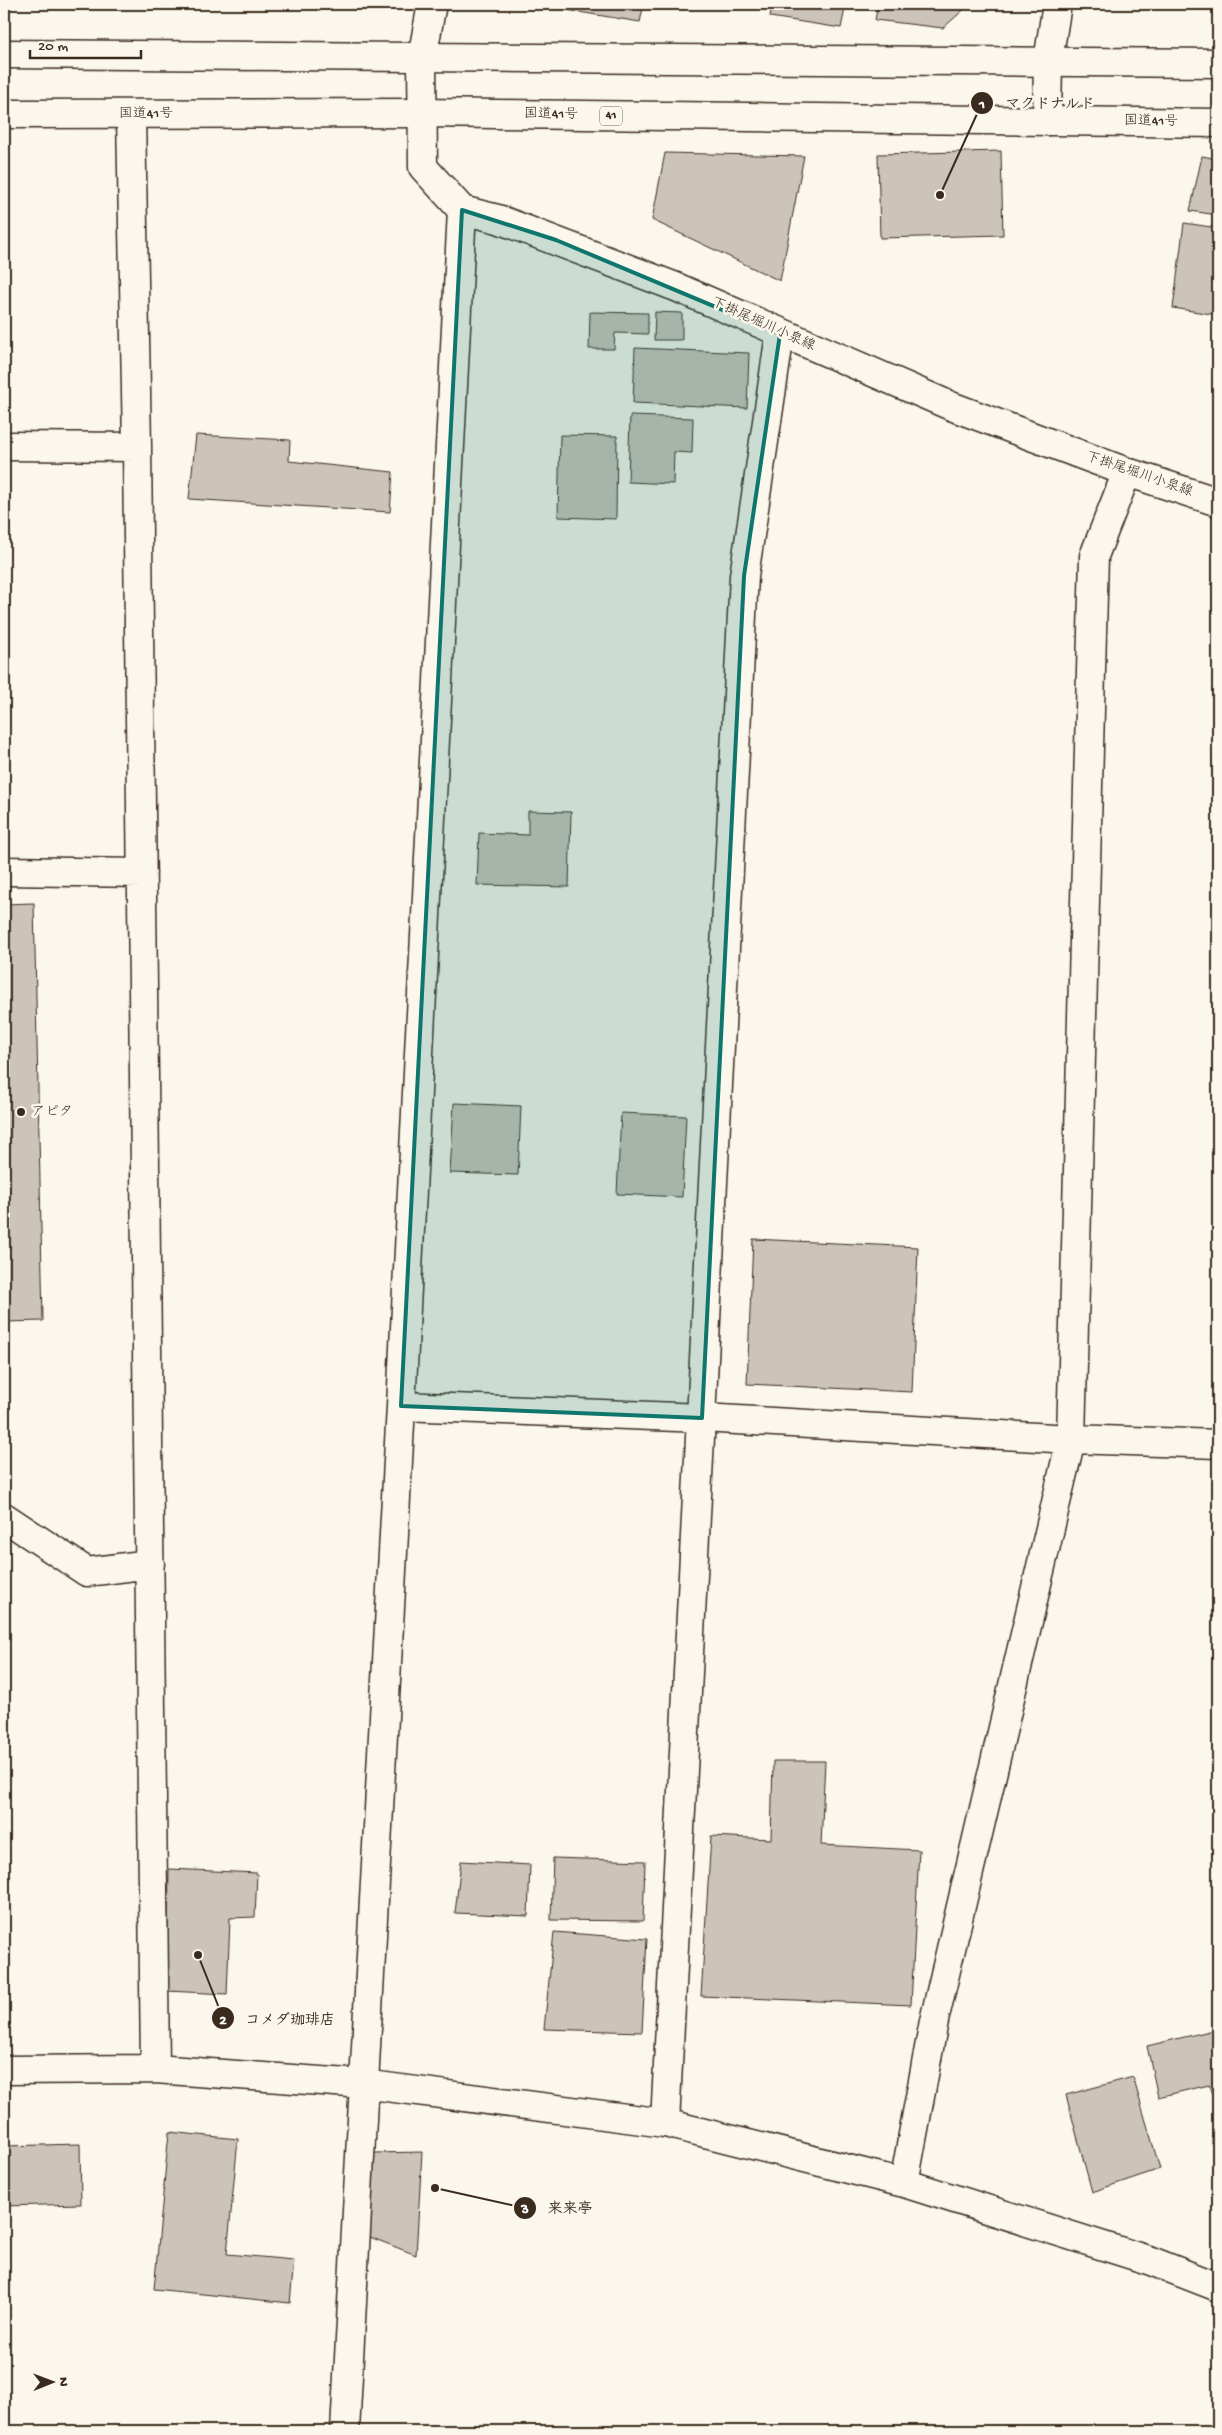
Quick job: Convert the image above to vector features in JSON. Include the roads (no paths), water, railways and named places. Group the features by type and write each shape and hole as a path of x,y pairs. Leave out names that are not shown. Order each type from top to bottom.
{"main road":[{"path":"345,2431 402,1406 462,210 423,167 422,58 432,4"},
{"path":"1047,121 1048,61 1058,4"},
{"path":"4,54 1218,63"},
{"name":"国道41号","path":"4,114 422,113 1218,123"},
{"path":"132,115 155,2069"},
{"name":"下掛尾堀川小泉線","path":"462,210 498,219 676,287 780,334 950,406 1127,472 1218,502"},
{"path":"665,2123 744,576 780,334"},
{"path":"4,446 137,447"},
{"path":"904,2183 934,2021 1071,1439 1094,556 1127,472"},
{"path":"4,871 142,873"},
{"path":"402,1406 702,1418 1071,1439 1218,1444"},
{"path":"4,1517 87,1572 150,1564"},
{"path":"4,2070 155,2069 363,2084 665,2123 904,2183 1151,2260 1218,2287"}],"place":[{"name":"マクドナルド","path":"940,195"},
{"name":"アピタ","path":"21,1112"},
{"name":"コメダ珈琲店","path":"198,1955"},
{"name":"来来亭","path":"435,2188"}]}
